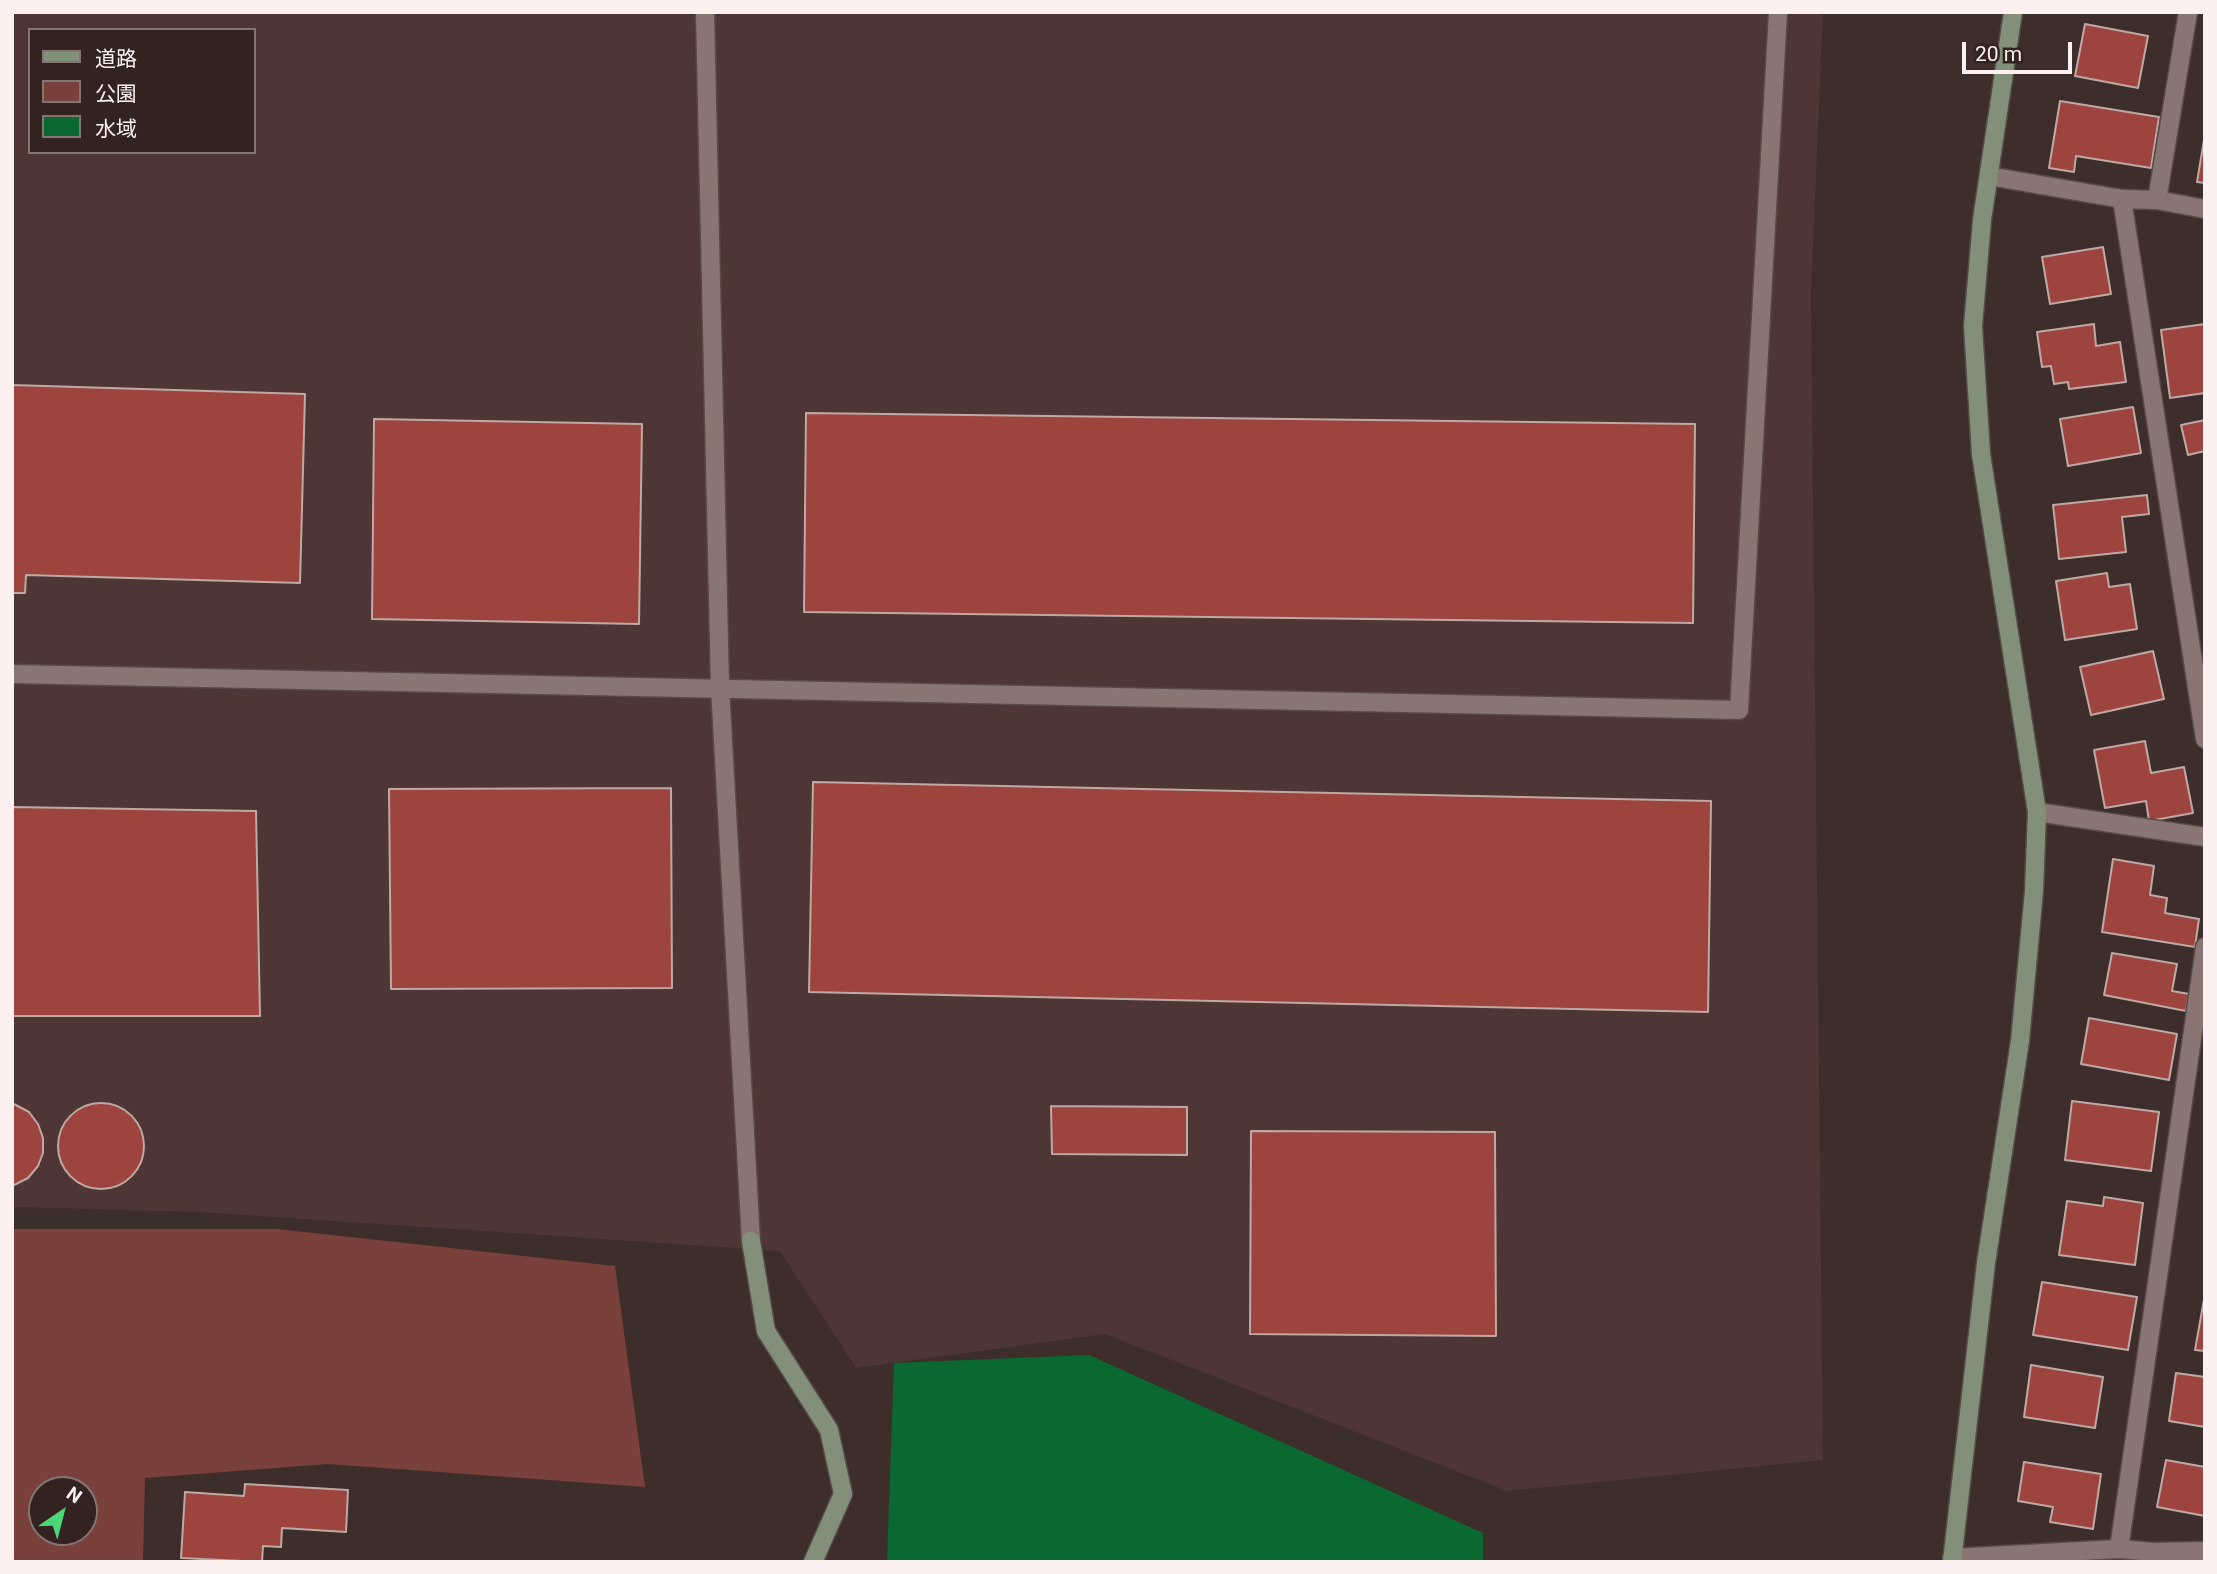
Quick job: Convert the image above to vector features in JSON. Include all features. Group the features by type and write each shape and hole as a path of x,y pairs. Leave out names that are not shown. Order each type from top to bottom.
{"street":[{"path":"705,12 720,687 751,1241 766,1331 830,1430 843,1494 814,1562"},
{"path":"12,674 1739,710 1778,12"},
{"path":"2012,12 1982,219 1973,326 1981,454 2037,812 2033,904 2020,1041 1986,1263 1952,1560 2119,1549 2153,1552 2205,1551"},
{"path":"2157,200 2188,12"},
{"path":"1989,176 2122,199 2157,200 2205,209"},
{"path":"2122,199 2205,739"},
{"path":"2037,812 2205,837"},
{"path":"2119,1549 2205,947"}],"shaded area":[{"path":"12,12 1823,12 1811,294 1823,1460 1507,1491 1105,1334 856,1368 780,1251 199,1212 12,1207"}],"green space":[{"path":"12,1229 277,1229 615,1266 645,1487 328,1464 145,1478 143,1562 12,1562"}],"water":[{"path":"1089,1355 1483,1533 1483,1562 887,1562 894,1363"}],"building":[{"path":"2085,24 2148,36 2138,88 2075,76"},
{"path":"2060,101 2159,117 2151,168 2076,156 2074,172 2049,168"},
{"path":"2205,140 2205,183 2197,182"},
{"path":"2103,247 2111,294 2050,304 2042,257"},
{"path":"2094,324 2096,346 2120,342 2126,382 2069,389 2068,382 2054,384 2051,366 2042,367 2037,332"},
{"path":"2205,324 2205,393 2170,398 2161,330"},
{"path":"12,385 305,394 300,583 26,575 25,593 12,593"},
{"path":"2133,407 2141,453 2068,466 2060,419"},
{"path":"806,413 1695,424 1693,623 804,612"},
{"path":"374,419 642,424 639,624 372,619"},
{"path":"2205,420 2205,451 2188,455 2181,425"},
{"path":"2147,495 2149,514 2122,517 2126,552 2059,559 2053,505"},
{"path":"2107,573 2109,587 2130,584 2137,629 2065,640 2056,581"},
{"path":"2153,651 2164,699 2091,715 2080,667"},
{"path":"2145,741 2151,773 2184,767 2193,813 2149,821 2146,801 2105,808 2094,750"},
{"path":"813,782 1711,801 1708,1012 809,992"},
{"path":"671,788 672,988 391,989 389,789"},
{"path":"12,807 256,811 260,1016 12,1016"},
{"path":"2113,859 2154,866 2150,895 2167,898 2165,913 2199,919 2195,947 2102,932"},
{"path":"2112,953 2177,964 2172,991 2189,994 2186,1011 2104,995"},
{"path":"2089,1018 2177,1034 2169,1080 2081,1064"},
{"path":"2072,1101 2159,1112 2151,1171 2065,1160"},
{"path":"12,1103 29,1112 38,1124 43,1138 43,1153 38,1166 28,1178 12,1186"},
{"path":"101,1103 125,1110 137,1122 144,1146 137,1170 125,1182 101,1189 77,1182 65,1170 58,1146 65,1122 77,1110"},
{"path":"1051,1106 1187,1107 1187,1155 1052,1154"},
{"path":"1251,1131 1495,1132 1496,1336 1250,1334"},
{"path":"2104,1197 2143,1203 2135,1265 2059,1255 2067,1201 2103,1206"},
{"path":"2042,1282 2137,1297 2128,1350 2033,1335"},
{"path":"2205,1294 2205,1351 2195,1350"},
{"path":"2031,1365 2103,1377 2095,1428 2024,1417"},
{"path":"2176,1373 2205,1377 2205,1427 2169,1421"},
{"path":"2166,1460 2205,1467 2205,1516 2157,1507"},
{"path":"2024,1462 2101,1474 2093,1529 2050,1522 2053,1507 2018,1501"},
{"path":"245,1484 348,1490 346,1532 282,1528 281,1547 263,1546 262,1562 181,1558 185,1492 244,1496"}]}
